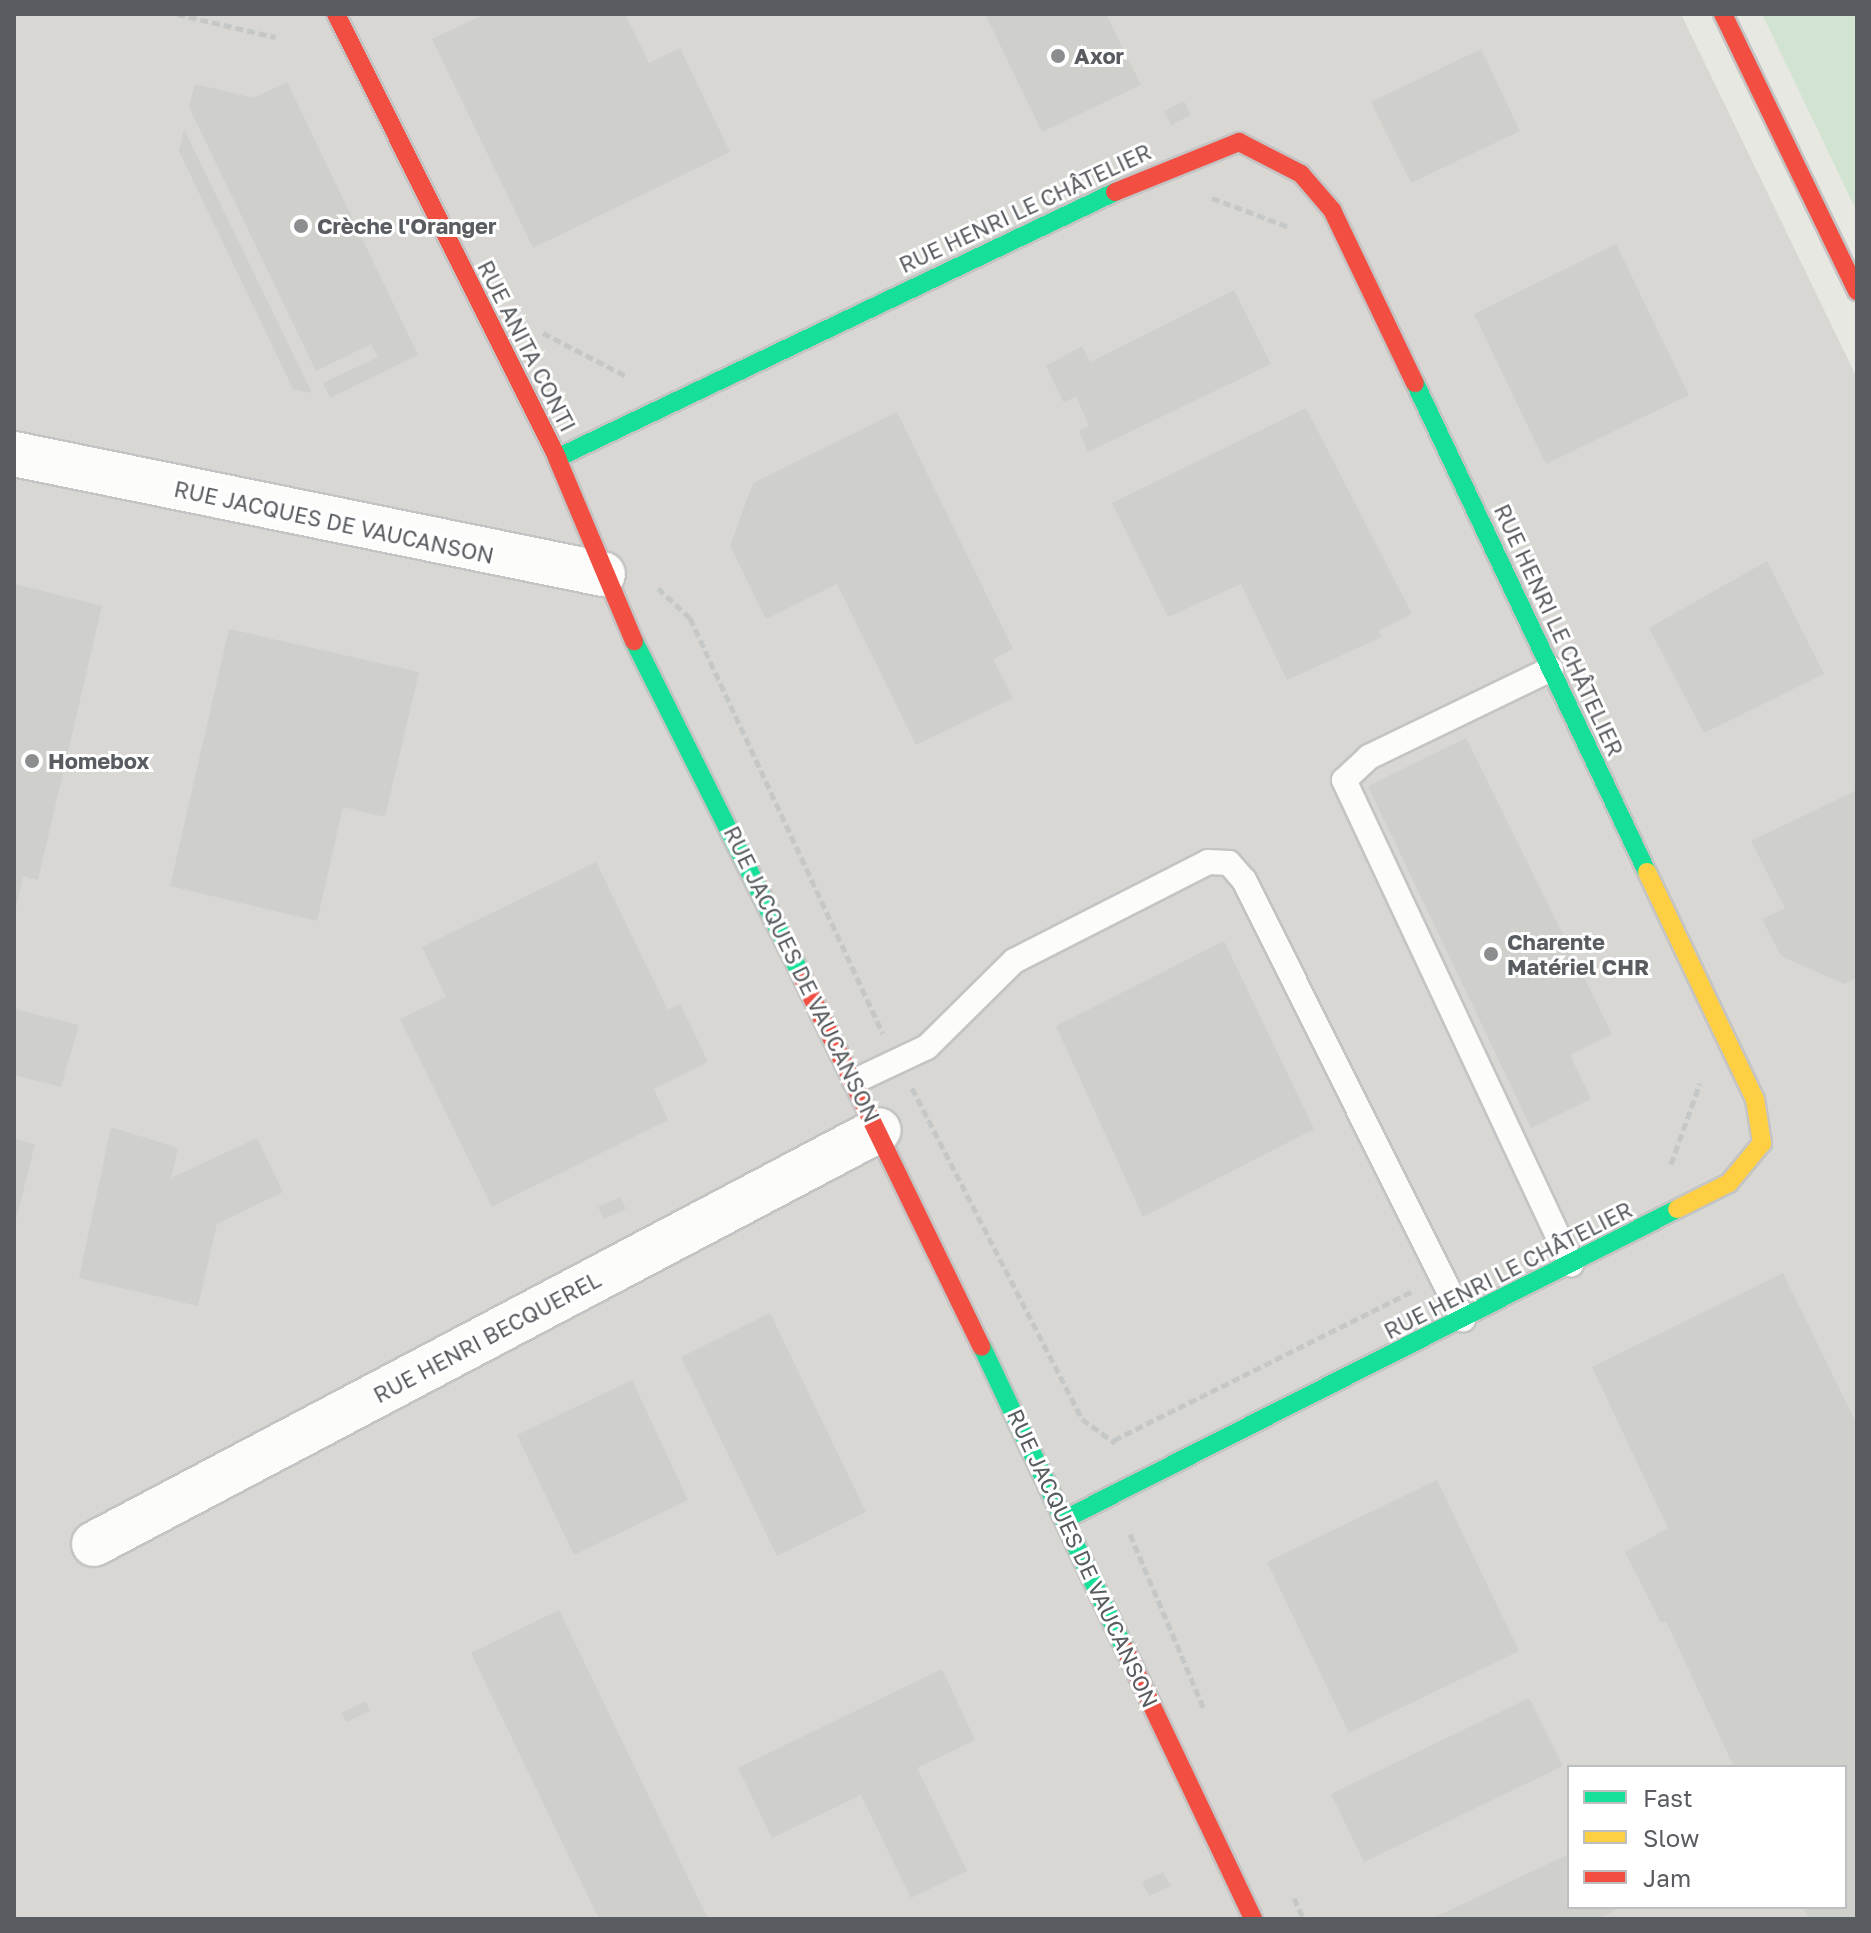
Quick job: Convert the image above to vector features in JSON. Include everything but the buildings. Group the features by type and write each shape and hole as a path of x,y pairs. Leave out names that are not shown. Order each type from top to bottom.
{"street":[{"name":"RUE ANITA CONTI","path":"336,14 557,458 603,574"},
{"path":"1723,14 1857,291"},
{"name":"RUE HENRI LE CHÂTELIER","path":"557,458 1158,171 1239,142 1301,174 1332,210 1755,1099 1762,1143 1729,1183 1067,1518"},
{"name":"RUE JACQUES DE VAUCANSON","path":"14,454 603,574 855,1081 1067,1518 1253,1919"},
{"name":"RUE HENRI BECQUEREL","path":"94,1544 879,1130"}],"lane":[{"path":"1551,669 1369,757 1344,780 1571,1264"},
{"path":"855,1081 956,1024 1014,961 1208,862 1229,863 1244,880 1463,1320"}],"path":[{"path":"177,14 275,37"},
{"path":"1158,171 1174,200 1199,193 1300,231"},
{"path":"542,333 634,379"},
{"path":"603,574 660,589 690,618 897,1059 1082,1419 1114,1440 1133,1486 1130,1534 1209,1719"},
{"path":"1657,1172 1670,1165 1706,1068"},
{"path":"1114,1440 1441,1277"},
{"path":"1290,1890 1304,1919"}],"shaded area":[{"path":"14,14 1681,14 1857,378 1857,1919 14,1919"}],"green space":[{"path":"1762,14 1857,14 1857,212"}],"traffic: fast":[{"path":"557,458 1115,192"},
{"path":"1415,383 1647,872"},
{"path":"634,641 802,977"},
{"path":"1067,1518 1677,1209"},
{"path":"982,1347 1125,1649"}],"traffic: slow":[{"path":"1647,872 1755,1099 1762,1143 1729,1183 1677,1209"}],"traffic: jam":[{"path":"336,14 557,458 634,641"},
{"path":"1723,14 1857,291"},
{"path":"1115,192 1239,142 1301,174 1332,210 1415,383"},
{"path":"802,977 982,1347"},
{"path":"1125,1649 1253,1919"}],"place":[{"name":"Axor","path":"1058,56"},
{"name":"Crèche l'Oranger","path":"301,226"},
{"name":"Homebox","path":"32,761"},
{"name":"Charente Matériel CHR","path":"1491,954"}]}
